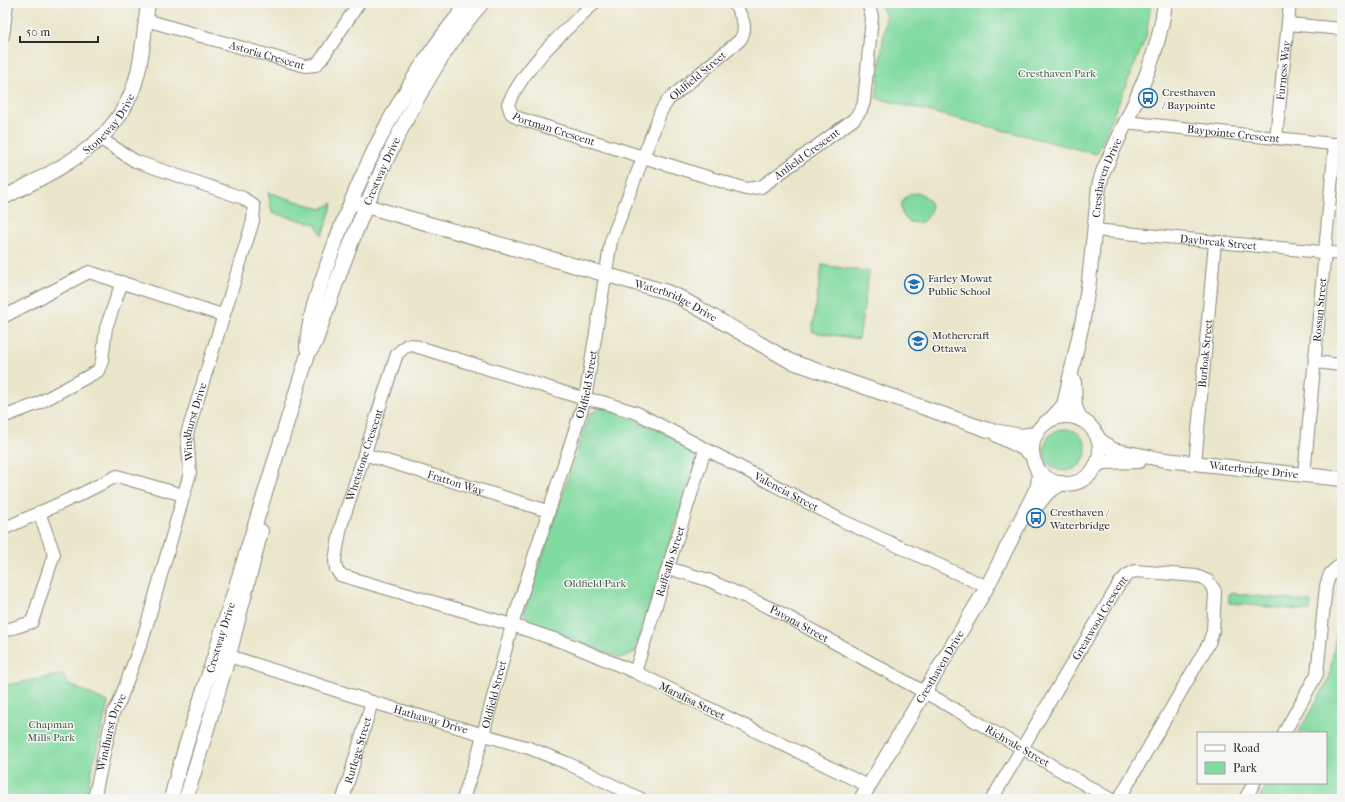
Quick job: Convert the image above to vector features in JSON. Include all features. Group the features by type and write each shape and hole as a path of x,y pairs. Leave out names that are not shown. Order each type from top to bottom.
{"street":[{"path":"3,36 7,3"},
{"name":"Stoneway Drive","path":"3,198 76,158 101,139 117,118 134,84 141,59 148,3"},
{"name":"Astoria Crescent","path":"146,20 305,66 316,65 323,57 359,3"},
{"name":"Crestway Drive","path":"308,354 307,346 311,318 320,284 370,160 393,115 423,64 469,3"},
{"name":"Crestway Drive","path":"186,799 222,654 267,507 272,476 308,354 315,343 353,234 388,152 434,68 482,3"},
{"name":"Portman Crescent","path":"594,3 544,52 526,74 508,104 511,113 518,118 644,156"},
{"name":"Oldfield Street","path":"463,799 512,625 585,399 611,241 661,111 668,100 740,40 744,33 745,23 734,3"},
{"name":"Anfield Crescent","path":"644,156 746,189 761,187 854,119 861,110 864,102 872,17 868,3"},
{"name":"Cresthaven Drive","path":"1052,419 1064,405 1083,319 1095,230 1099,186 1103,172 1147,76 1157,48 1165,3"},
{"name":"Furness Way","path":"1276,138 1290,3"},
{"path":"1288,24 1342,29"},
{"name":"Baypointe Crescent","path":"1125,122 1338,144"},
{"name":"Windhurst Drive","path":"94,799 113,713 119,703 144,635 190,473 187,434 222,315 253,221 254,206 244,198 135,161 101,139"},
{"name":"Rossan Street","path":"1304,475 1323,252 1338,144"},
{"name":"Waterbridge Drive","path":"352,202 605,274 679,297 790,361 988,430 1021,436 1036,434"},
{"name":"Daybreak Street","path":"1095,230 1342,254"},
{"name":"Burloak Street","path":"1195,464 1216,242"},
{"path":"3,317 89,272 222,315"},
{"path":"3,417 37,404 98,372 102,361 106,328 122,282"},
{"name":"Whetstone Crescent","path":"512,625 340,575 336,569 335,560 341,526 396,354 406,346 412,345 585,399"},
{"name":"Cresthaven Drive","path":"1073,360 1075,407 1080,419"},
{"path":"1314,362 1342,365"},
{"name":"Valencia Street","path":"585,399 602,402 637,413 841,520 988,587"},
{"path":"1062,416 1080,419 1093,429 1098,439 1100,451 1096,465 1092,472 1083,479 1073,483 1062,483 1047,477 1034,460 1032,444 1036,434 1042,425 1052,419 1062,416"},
{"name":"Waterbridge Drive","path":"988,430 1008,442 1024,448 1034,460"},
{"name":"Waterbridge Drive","path":"1098,439 1113,450 1165,460 1342,479"},
{"name":"Raffeallo Street","path":"635,672 705,450"},
{"name":"Fratton Way","path":"364,454 548,511"},
{"name":"Cresthaven Drive","path":"861,799 926,693 988,587 1038,486 1039,475 1034,460"},
{"name":"Waterbridge Drive","path":"1096,465 1110,461 1165,460"},
{"path":"3,529 79,495 117,476 183,495"},
{"name":"Cresthaven Drive","path":"1014,533 1048,492 1062,483"},
{"path":"3,631 32,622 54,554 39,512"},
{"path":"1285,732 1317,674 1326,586 1330,574 1342,563"},
{"name":"Pavona Street","path":"668,568 708,580 777,611 926,693"},
{"name":"Greatwood Crescent","path":"992,799 1021,747 1119,584 1127,574 1135,571 1196,576 1208,581 1216,591 1213,631 1209,643 1119,799"},
{"name":"Maralisa Street","path":"512,625 566,643 635,672 868,786"},
{"name":"Crestway Drive","path":"171,799 189,734 222,654"},
{"name":"Hathaway Drive","path":"222,654 372,702 529,748 567,763 641,799"},
{"name":"Richvale Street","path":"926,693 1110,799"},
{"name":"Rutlege Street","path":"342,799 372,702"},
{"path":"1245,799 1253,784"}],"green space":[{"name":"Cresthaven Park","path":"879,3 1151,3 1146,37 1097,154 876,98 886,16"},
{"path":"268,192 321,209 333,203 322,236 316,224 272,213"},
{"path":"916,193 927,197 931,208 927,219 916,223 905,219 901,208 905,197"},
{"path":"822,265 869,272 859,339 812,332"},
{"name":"Oldfield Park","path":"604,406 691,445 697,456 635,652 620,658 534,624 527,619 524,611 589,414"},
{"path":"1065,429 1080,435 1086,450 1080,465 1065,471 1050,465 1044,450 1050,435"},
{"path":"1229,593 1311,602 1310,611 1229,603"},
{"path":"1342,598 1342,799 1259,799 1267,784 1327,784 1327,732 1299,732 1329,679"},
{"name":"Chapman Mills Park","path":"63,674 66,683 108,702 85,799 3,799 3,686"}],"place":[{"name":"Cresthaven / Baypointe","path":"1148,98"},
{"name":"Farley Mowat Public School","path":"914,284"},
{"name":"Mothercraft Ottawa","path":"918,341"},
{"name":"Cresthaven / Waterbridge","path":"1036,518"}]}
